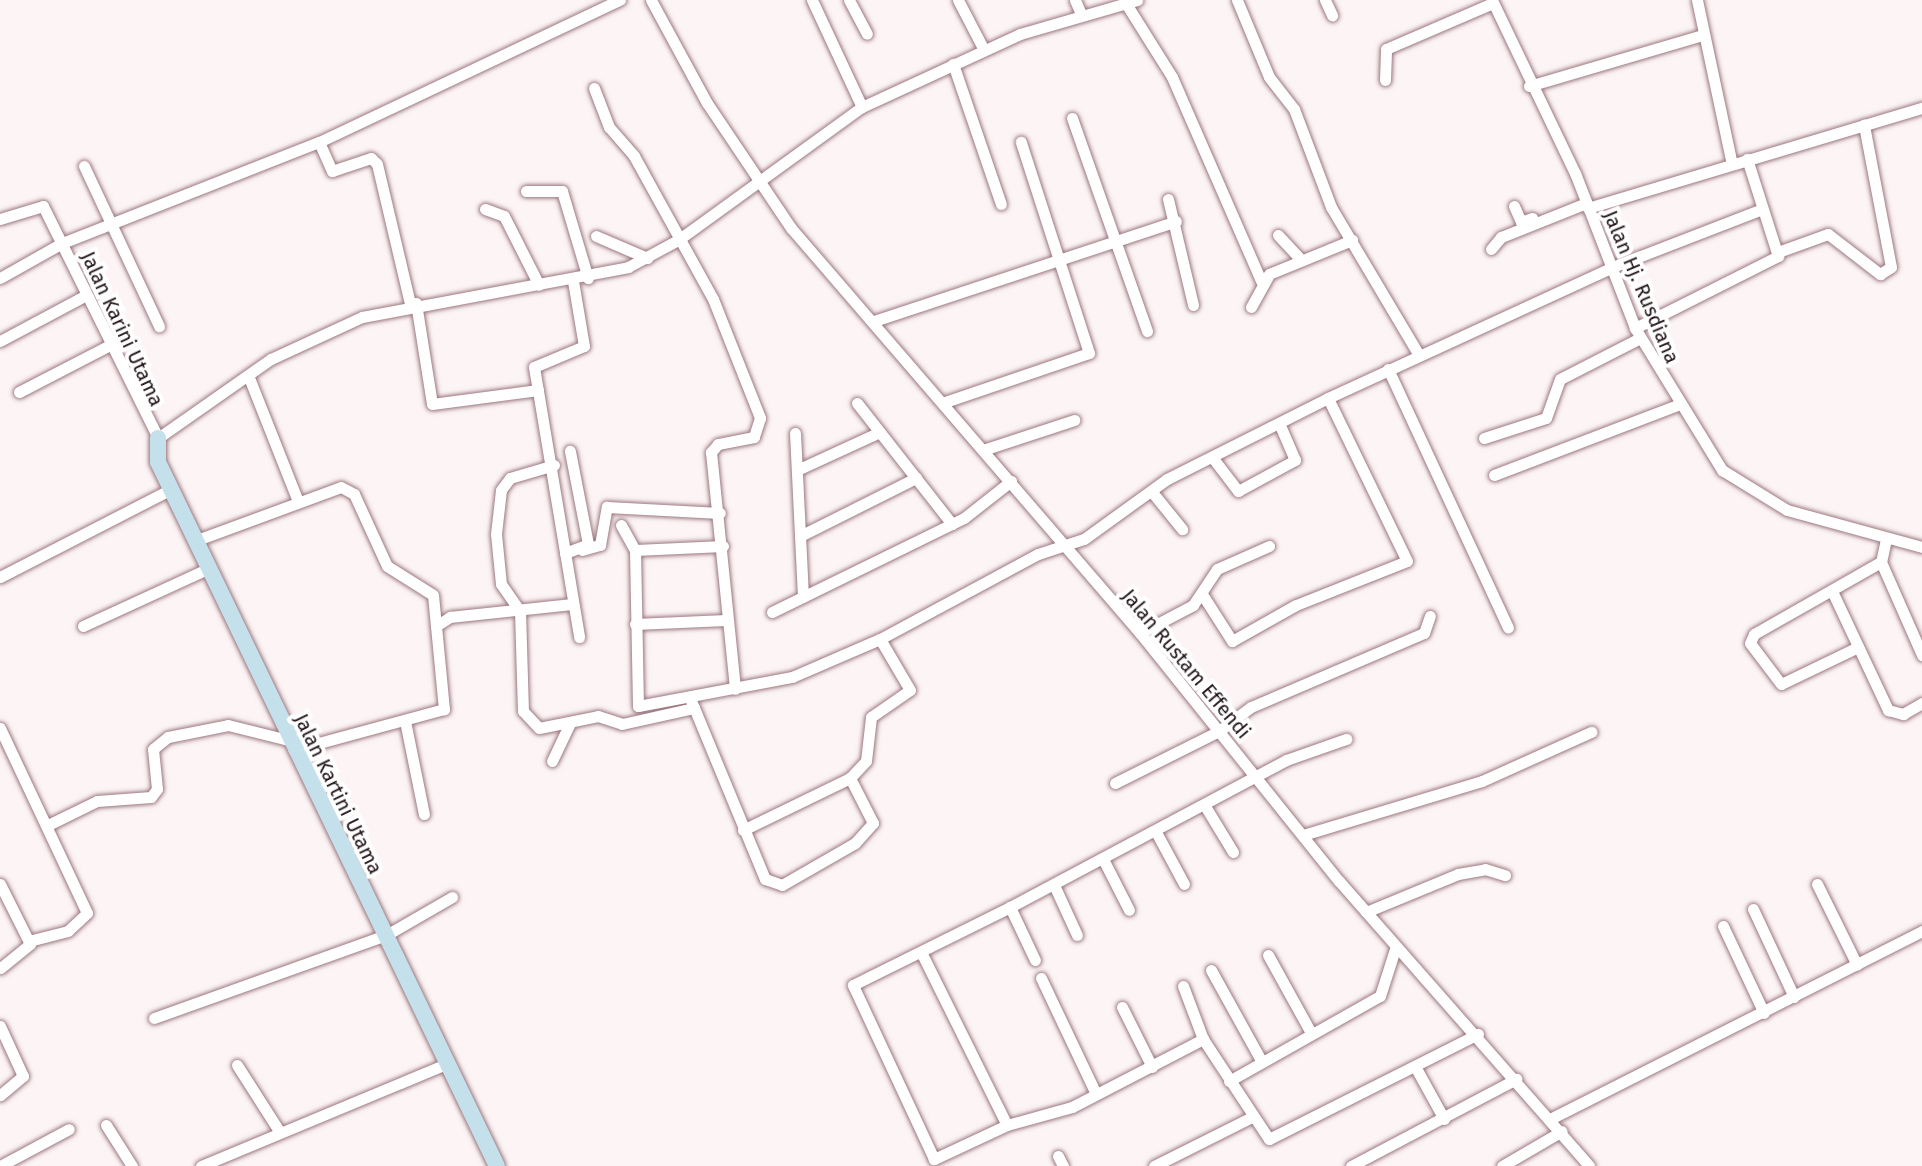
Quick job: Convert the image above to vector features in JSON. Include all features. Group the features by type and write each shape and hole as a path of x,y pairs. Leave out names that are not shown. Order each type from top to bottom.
{"street":[{"path":"0,278 59,238 112,224 319,142 620,0"},
{"name":"Jalan Rustam Effendi","path":"651,0 758,182 986,449 1063,547 1140,633 1366,912 1552,1118 1589,1166"},
{"path":"849,0 867,34"},
{"path":"958,0 984,50"},
{"path":"1237,0 1352,240 1419,355"},
{"path":"1325,0 1332,15"},
{"path":"1697,0 1702,35 1732,164"},
{"path":"817,1 862,107"},
{"path":"158,438 248,375 330,329 413,304 588,278 647,258 678,240 862,107 1078,6 1131,1 1270,274"},
{"path":"1385,80 1386,49 1492,1"},
{"name":"Jalan Hj. Rusdiana","path":"1492,1 1586,203 1637,333 1677,405 1722,470 1757,498 1886,539 1922,547"},
{"path":"1529,86 1702,35"},
{"path":"953,64 1001,204"},
{"path":"594,88 609,127 634,156 713,299 760,418 754,437 712,446 723,546 726,620 735,689"},
{"path":"1514,206 1521,222 1922,108"},
{"path":"1072,118 1118,241 1147,331"},
{"path":"1484,438 1546,418 1560,379 1778,252 1836,235 1878,273 1891,267 1864,125"},
{"path":"319,142 332,171 371,158 380,169 413,304 432,404 538,390"},
{"path":"945,402 1089,353 1021,142"},
{"path":"1747,159 1778,252"},
{"path":"84,166 159,326"},
{"path":"526,191 562,191 588,278"},
{"path":"1168,199 1176,221 1193,305"},
{"path":"1491,249 1501,237 1586,203"},
{"name":"Jalan Karini Utama","path":"0,219 43,206 158,438"},
{"path":"485,209 504,216 539,285"},
{"path":"554,465 510,478 501,490 501,581 520,611 523,711 539,728 598,716 622,724 735,689 792,677 880,639 1063,547 1212,457 1388,369 1610,268 1762,209"},
{"path":"874,321 1176,221"},
{"path":"1278,235 1300,259"},
{"path":"596,236 647,258"},
{"path":"1251,307 1270,274 1352,240"},
{"path":"573,281 584,346 535,363 554,465 571,604 579,637"},
{"path":"0,341 86,295"},
{"path":"19,392 110,345"},
{"path":"1388,369 1508,628"},
{"path":"248,375 298,501"},
{"path":"1202,594 1232,641 1296,605 1407,561 1333,396"},
{"path":"857,403 952,524"},
{"path":"1494,475 1677,405"},
{"path":"986,449 1074,420"},
{"path":"1212,457 1238,491 1295,460 1279,423"},
{"path":"797,470 880,432"},
{"path":"795,433 803,597"},
{"name":"Jalan Kartini Utama","path":"158,438 154,453 290,745 388,934 497,1166"},
{"path":"570,451 588,544 582,550"},
{"path":"800,536 916,478"},
{"path":"772,612 952,524 1011,481"},
{"path":"50,824 97,801 151,797 157,789 153,749 168,737 246,725 290,745 405,721 447,704 433,595 387,566 354,494 341,487 197,540"},
{"path":"0,577 171,489"},
{"path":"1152,492 1182,529"},
{"path":"565,553 600,545 607,507 720,513"},
{"path":"621,525 635,550 638,706 692,703"},
{"path":"1886,539 1881,562 1922,655"},
{"path":"635,550 723,546"},
{"path":"1140,633 1202,594 1217,569 1269,546"},
{"path":"1858,647 1787,684 1773,680 1752,649 1754,634 1881,562"},
{"path":"83,626 209,568"},
{"path":"1832,591 1888,710 1903,714 1922,703"},
{"path":"436,626 450,617 571,604"},
{"path":"1115,783 1219,731 1251,707 1424,633 1430,616"},
{"path":"635,624 726,620"},
{"path":"743,830 850,778 866,761 871,717 909,696 880,639"},
{"path":"692,703 765,879 782,885 871,827 850,778"},
{"path":"405,721 424,814"},
{"path":"552,761 570,723"},
{"path":"0,728 50,824 87,913 68,931 29,941 0,968"},
{"path":"1303,835 1509,769 1591,732"},
{"path":"1203,1039 1096,1094 1007,1125 934,1159 853,985 1257,779 1346,739"},
{"path":"1205,806 1233,852"},
{"path":"1156,832 1184,884"},
{"path":"1103,859 1129,910"},
{"path":"1366,912 1458,874 1485,869 1505,875"},
{"path":"0,884 29,941"},
{"path":"1817,884 1857,965"},
{"path":"1054,885 1077,935"},
{"path":"154,1018 388,934 452,897"},
{"path":"1010,907 1035,960"},
{"path":"1753,909 1794,997"},
{"path":"1723,926 1764,1013"},
{"path":"1552,1118 1922,931"},
{"path":"1229,1081 1380,996 1396,946"},
{"path":"921,952 1007,1125"},
{"path":"1268,955 1311,1033"},
{"path":"1211,970 1262,1062"},
{"path":"1041,978 1096,1094"},
{"path":"1183,986 1203,1039 1250,1118 1269,1139 1417,1070 1478,1034"},
{"path":"1122,1007 1152,1067"},
{"path":"0,1026 23,1076 0,1095"},
{"path":"201,1166 448,1063"},
{"path":"237,1065 279,1131"},
{"path":"1417,1070 1444,1119"},
{"path":"1351,1166 1516,1079"},
{"path":"1154,1166 1250,1118"},
{"path":"106,1125 132,1166"},
{"path":"0,1166 69,1129"},
{"path":"1502,1166 1562,1131"}]}
